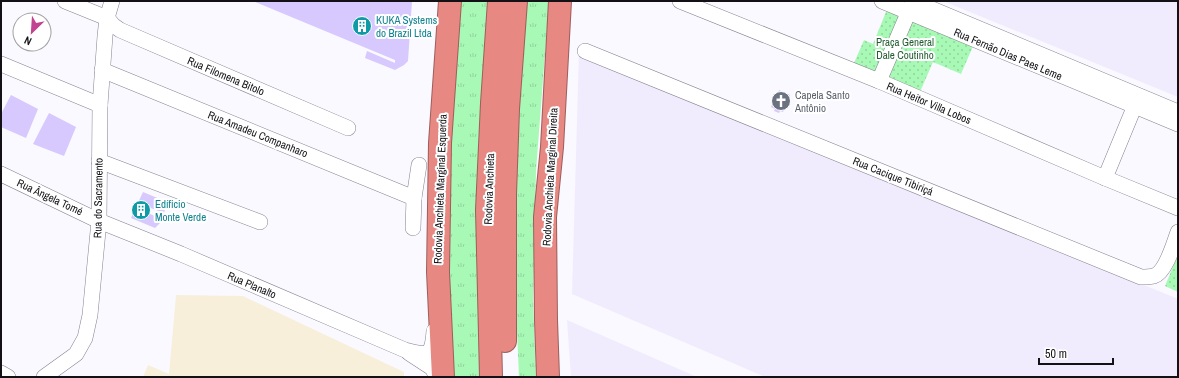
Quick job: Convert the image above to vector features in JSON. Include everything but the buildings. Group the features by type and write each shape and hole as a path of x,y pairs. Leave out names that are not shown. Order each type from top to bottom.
{"highway":[{"name":"Rodovia Anchieta Marginal Esquerda","path":"443,377 438,272 440,143 450,1"},
{"name":"Rodovia Anchieta","path":"491,377 487,210 499,1"},
{"name":"Rodovia Anchieta","path":"506,377 504,344 505,194 508,109 516,1"},
{"name":"Rodovia Anchieta Marginal Direita","path":"548,377 546,320 546,217 552,147 560,1"}],"street":[{"name":"Rua Filomena Bitolo","path":"65,1 107,18 120,30 348,128"},
{"name":"Rua do Sacramento","path":"44,377 76,354 85,338 90,315 99,221 100,105 102,70 107,18 112,1"},
{"name":"Rua Heitor Villa Lobos","path":"680,1 879,81 1178,208"},
{"name":"Rua Fernão Dias Paes Leme","path":"882,1 912,5 1007,47 1137,101 1178,124"},
{"path":"879,81 912,5"},
{"name":"Rua Cacique Tibiriçá","path":"586,52 1141,277 1155,276 1161,271 1167,261 1178,232"},
{"path":"1,64 100,105"},
{"name":"Rua Amadeu Companharo","path":"102,70 414,198"},
{"path":"1105,178 1137,101"},
{"name":"Rua Fernão Dias Paes Leme","path":"1137,101 1178,112"},
{"path":"99,161 260,222"},
{"path":"413,228 414,198 419,165"},
{"name":"Rua Ângela Tomé","path":"1,174 99,221"},
{"name":"Rua Planalto","path":"99,221 188,257 404,350 432,368 436,377"},
{"name":"Rua Planalto","path":"404,350 426,354 430,351 433,345 438,272"},
{"path":"1,373 8,377"}],"shaded area":[{"path":"943,1 1178,1 1178,97"},
{"path":"579,51 1178,299 1178,377 765,377 572,294"},
{"path":"176,295 243,296 404,372 404,377 143,377 148,365 169,374"},
{"path":"567,320 697,377 571,377"}],"green space":[{"path":"459,1 490,1 482,377 451,377 446,238"},
{"path":"527,1 549,1 536,171 533,298 536,377 519,377 514,263 515,173"},
{"name":"Praça General Dale Coutinho","path":"888,7 974,44 961,74 933,62 920,92 854,63 864,40 873,44"},
{"path":"1178,255 1178,292 1165,286"}],"place":[{"name":"KUKA Systems do Brazil Ltda","path":"362,26"},
{"name":"Capela Santo Antônio","path":"781,101"},
{"name":"Edíficio Monte Verde","path":"141,210"}]}
